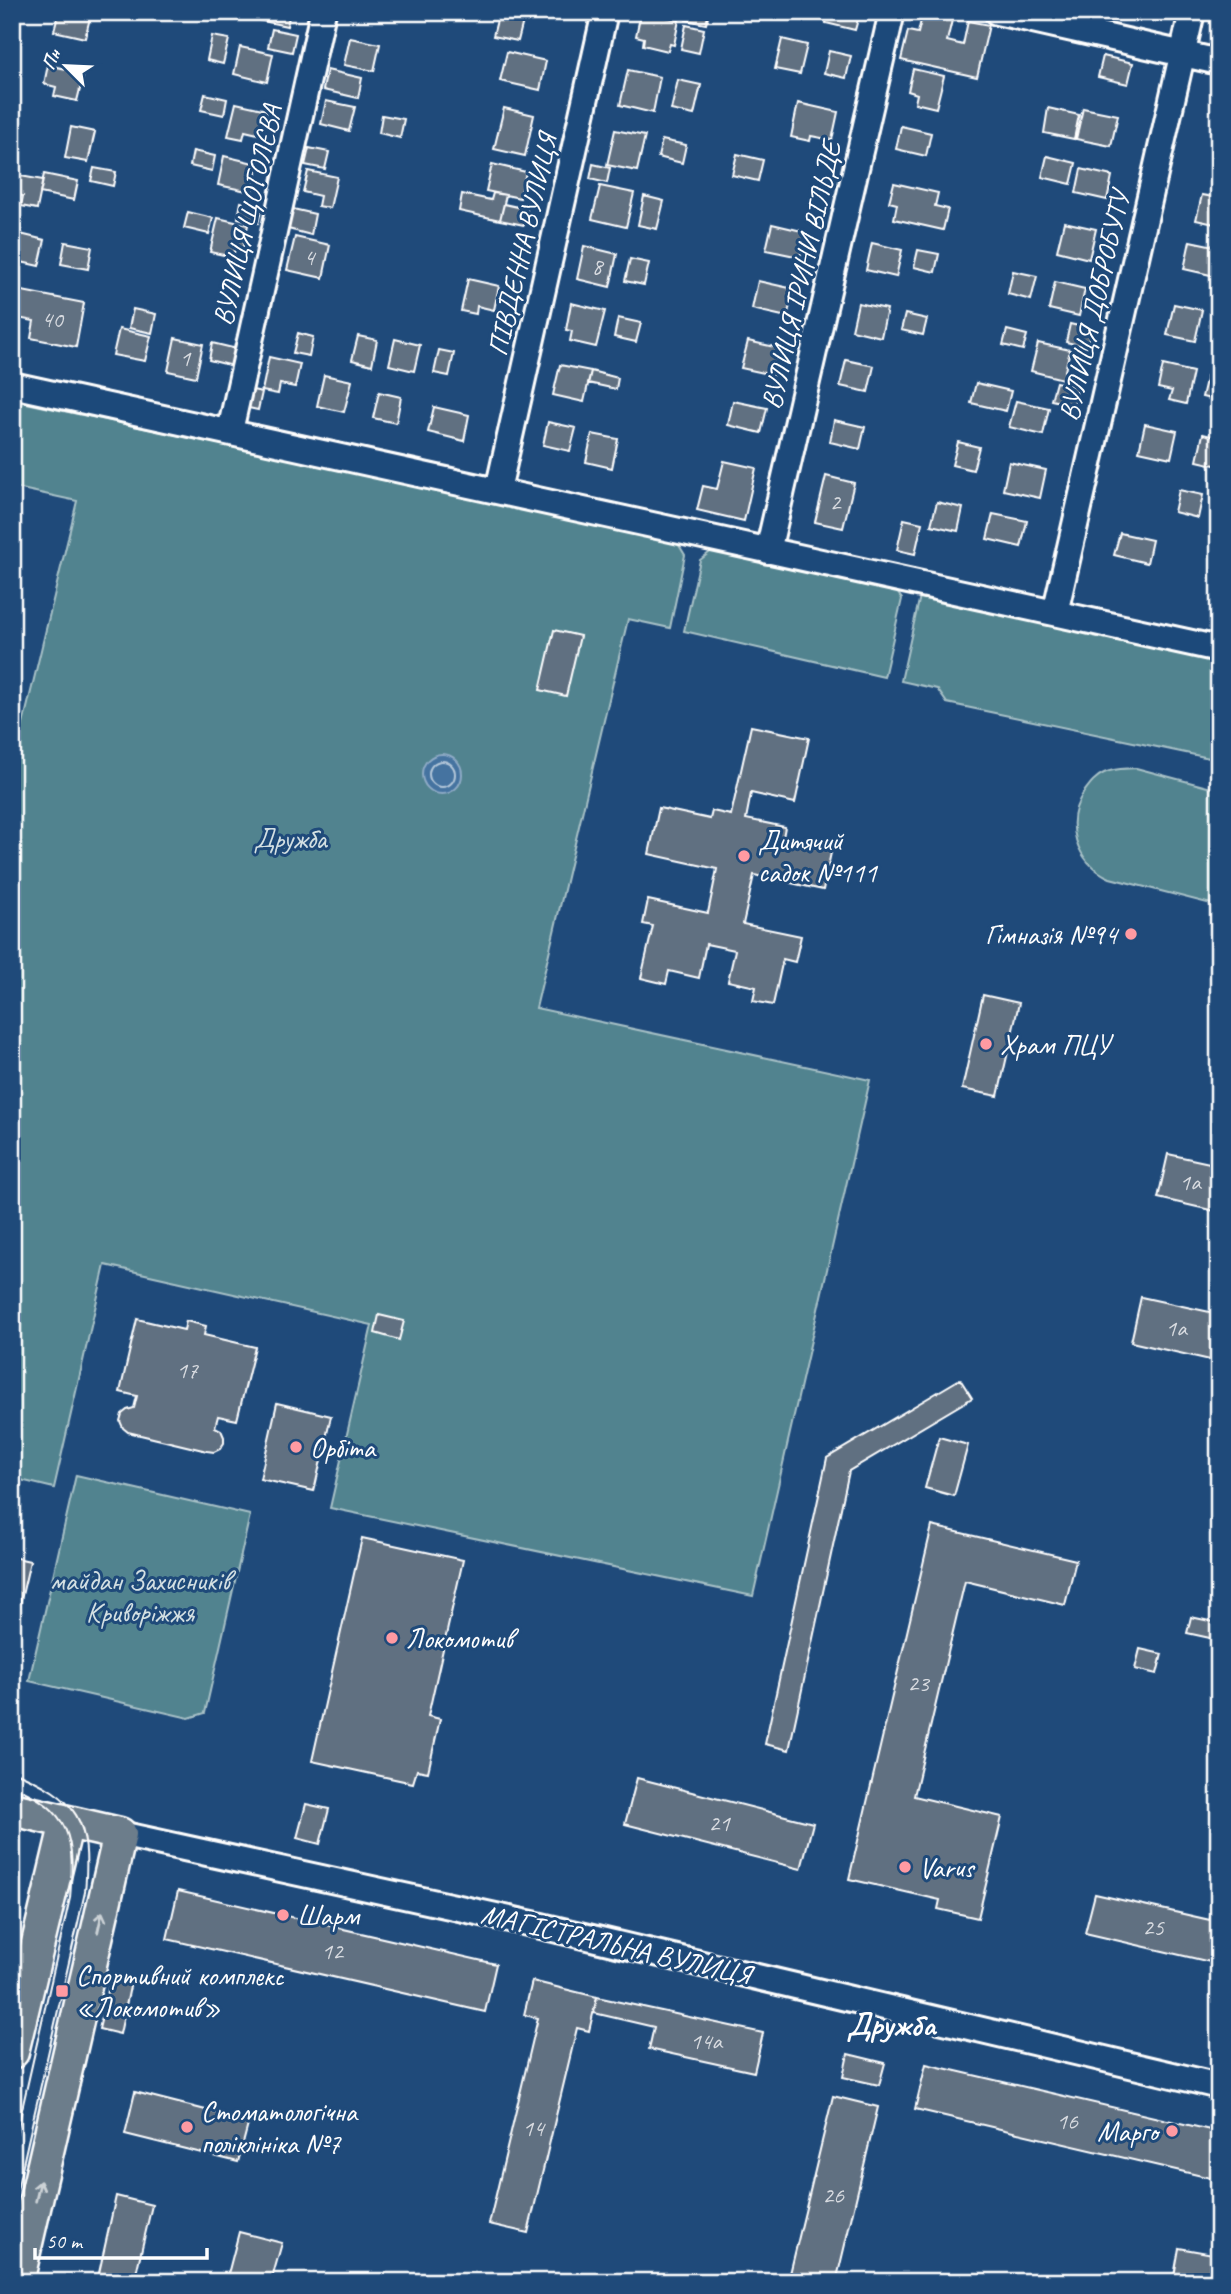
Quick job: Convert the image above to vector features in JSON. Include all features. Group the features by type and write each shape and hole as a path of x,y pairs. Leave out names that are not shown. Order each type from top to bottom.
{"main road":[{"name":"МАГІСТРАЛЬНА ВУЛИЦЯ","path":"12,1809 120,1834"},
{"path":"12,2053 67,1822"},
{"path":"17,2282 120,1834"}],"street":[{"name":"ВУЛИЦЯ ЩОГОЛЄВА","path":"230,431 323,12"},
{"name":"ПІВДЕННА ВУЛИЦЯ","path":"498,491 605,12"},
{"name":"ВУЛИЦЯ ІРИНИ ВІЛЬДЕ","path":"768,551 892,12"},
{"path":"998,12 1219,62"},
{"name":"ВУЛИЦЯ ДОБРОБУТУ","path":"1055,613 1192,12"},
{"path":"12,384 1219,649"},
{"name":"МАГІСТРАЛЬНА ВУЛИЦЯ","path":"120,1834 537,1925 1219,2086"}],"green space":[{"name":"Дружба","path":"12,400 677,542 685,555 670,628 628,619 536,1008 870,1080 753,1596 330,1508 372,1325 105,1265 54,1488 12,1478 12,770 77,501 12,487"},
{"path":"714,549 894,588 902,599 884,677 684,631 700,560"},
{"path":"920,596 1219,662 1219,760 947,703 937,689 901,681"},
{"path":"1136,768 1219,790 1219,906 1110,878 1089,863 1081,852 1076,841 1074,816 1084,792 1104,773"},
{"name":"майдан Захисників Криворіжжя","path":"76,1475 250,1515 205,1713 189,1718 29,1681"}],"water":[{"path":"442,754 456,760 462,774 456,788 442,794 428,788 422,774 428,760"}],"building":[{"path":"59,12 91,14 85,38 54,31"},
{"path":"254,12 290,12 287,26 253,19"},
{"path":"641,12 679,20 674,45 670,44 668,51 643,45 644,38 636,36"},
{"path":"688,12 709,12 706,24 686,20"},
{"path":"828,12 860,12 855,30 826,23"},
{"path":"923,12 953,16 947,41 963,45 968,21 989,25 977,77 901,60 908,31 918,33"},
{"path":"498,16 523,21 518,41 493,36"},
{"path":"686,25 704,29 699,53 681,49"},
{"path":"272,29 296,34 292,52 268,47"},
{"path":"212,36 229,39 223,64 207,60"},
{"path":"350,38 380,44 374,71 344,65"},
{"path":"782,39 807,45 800,74 775,69"},
{"path":"240,47 273,54 267,82 234,74"},
{"path":"829,51 851,56 846,78 824,73"},
{"path":"507,52 546,61 540,90 500,81"},
{"path":"1103,56 1133,63 1128,84 1098,77"},
{"path":"48,65 84,73 77,101 54,96 56,87 44,84"},
{"path":"913,69 944,76 936,108 915,103 917,94 908,91"},
{"path":"327,70 362,78 358,98 323,90"},
{"path":"628,70 660,77 653,113 620,105"},
{"path":"678,80 701,85 694,115 671,110"},
{"path":"205,94 227,99 224,115 201,110"},
{"path":"326,101 355,107 349,131 321,124"},
{"path":"236,103 267,110 262,135 245,131 243,139 228,136"},
{"path":"798,103 838,112 832,140 811,136 810,141 791,137"},
{"path":"504,108 534,115 525,156 494,149"},
{"path":"1048,108 1079,115 1074,139 1044,133"},
{"path":"1083,108 1118,115 1111,146 1076,139"},
{"path":"382,115 404,119 400,138 379,133"},
{"path":"901,126 931,133 926,156 896,149"},
{"path":"71,127 95,132 88,162 65,158"},
{"path":"615,130 645,136 637,171 607,165"},
{"path":"662,140 686,145 682,163 658,157"},
{"path":"1215,142 1219,143 1219,169 1210,167"},
{"path":"309,148 329,152 325,169 305,165"},
{"path":"193,151 215,156 212,171 190,166"},
{"path":"737,154 763,160 758,181 732,175"},
{"path":"224,156 258,164 252,192 218,185"},
{"path":"1047,156 1076,163 1071,184 1042,177"},
{"path":"492,164 526,172 520,198 486,191"},
{"path":"593,164 610,168 607,183 590,179"},
{"path":"94,168 116,172 113,186 91,181"},
{"path":"1081,169 1112,176 1107,200 1076,193"},
{"path":"308,171 337,177 330,208 318,206 320,196 303,192"},
{"path":"44,174 78,181 74,200 40,193"},
{"path":"15,175 43,180 37,209 21,206 23,196 12,194"},
{"path":"894,183 938,193 935,206 948,209 943,230 894,219 897,204 889,202"},
{"path":"600,186 634,193 626,227 592,219"},
{"path":"493,193 506,195 500,220 459,211 462,194 491,200"},
{"path":"1202,195 1219,198 1219,225 1196,220"},
{"path":"644,196 664,201 657,229 638,225"},
{"path":"241,202 262,207 258,223 238,218"},
{"path":"504,204 527,209 524,225 500,220"},
{"path":"293,209 315,214 311,235 288,229"},
{"path":"188,212 213,218 209,234 184,228"},
{"path":"218,218 248,225 242,251 235,249 233,257 210,252"},
{"path":"1064,222 1096,229 1089,259 1057,251"},
{"path":"772,224 806,232 800,257 766,250"},
{"path":"12,232 45,240 39,266 12,260"},
{"path":"295,237 330,245 323,278 287,270"},
{"path":"1190,241 1219,247 1215,276 1184,269"},
{"path":"65,242 92,247 88,269 61,264"},
{"path":"872,243 902,250 896,277 866,270"},
{"path":"584,246 617,254 610,287 577,279"},
{"path":"918,250 939,254 935,272 914,267"},
{"path":"630,259 649,263 644,285 625,281"},
{"path":"1013,271 1037,276 1031,300 1008,294"},
{"path":"468,279 499,286 494,310 477,306 476,314 461,311"},
{"path":"758,281 794,289 787,317 752,309"},
{"path":"1055,282 1085,289 1079,316 1049,309"},
{"path":"12,289 84,303 76,347 31,338 34,321 12,317"},
{"path":"571,303 605,311 596,347 570,341 572,331 566,330"},
{"path":"858,303 887,309 881,337 852,330"},
{"path":"1174,304 1202,310 1195,341 1167,335"},
{"path":"133,309 156,314 152,333 129,328"},
{"path":"905,314 927,319 923,335 901,330"},
{"path":"618,318 641,323 636,342 614,337"},
{"path":"1070,324 1091,329 1087,347 1066,342"},
{"path":"119,329 151,336 145,361 113,355"},
{"path":"1007,330 1027,335 1023,350 1003,345"},
{"path":"298,333 313,337 309,356 293,353"},
{"path":"358,336 377,340 372,365 352,360"},
{"path":"175,338 203,344 196,377 168,371"},
{"path":"395,339 420,345 414,371 389,365"},
{"path":"748,341 779,348 773,375 741,368"},
{"path":"212,343 237,349 233,366 209,360"},
{"path":"1038,343 1070,350 1063,379 1031,371"},
{"path":"439,350 454,353 449,376 434,373"},
{"path":"269,357 300,364 295,387 280,384 278,394 262,391"},
{"path":"846,360 874,366 868,392 840,386"},
{"path":"560,365 591,371 584,402 553,395"},
{"path":"1163,365 1193,372 1186,404 1169,400 1172,391 1158,388"},
{"path":"591,371 618,378 616,389 588,383"},
{"path":"324,375 352,381 344,412 317,406"},
{"path":"1207,376 1219,378 1219,401 1202,397"},
{"path":"1056,382 1078,387 1074,405 1051,400"},
{"path":"976,383 1011,391 1006,411 971,403"},
{"path":"248,389 262,392 258,410 244,407"},
{"path":"379,392 401,397 396,423 373,418"},
{"path":"733,401 767,408 761,433 728,425"},
{"path":"1016,401 1049,408 1043,435 1009,427"},
{"path":"434,407 469,415 464,441 428,432"},
{"path":"834,420 865,427 860,449 830,442"},
{"path":"548,422 576,428 570,451 543,445"},
{"path":"1145,424 1177,431 1171,458 1139,451"},
{"path":"592,434 618,439 612,468 586,462"},
{"path":"1203,434 1219,438 1219,466 1197,461"},
{"path":"958,442 979,447 973,470 952,465"},
{"path":"724,461 756,468 744,521 697,510 703,486 717,489"},
{"path":"1009,462 1046,470 1040,498 1003,490"},
{"path":"826,476 854,483 843,528 815,522"},
{"path":"1179,490 1203,495 1198,518 1174,512"},
{"path":"937,502 963,508 958,531 931,525"},
{"path":"993,514 1027,521 1021,547 987,539"},
{"path":"904,519 922,523 915,554 897,550"},
{"path":"1120,533 1152,540 1147,563 1114,555"},
{"path":"554,630 580,636 566,696 540,690"},
{"path":"751,726 809,738 795,803 751,793 746,819 785,827 783,837 832,848 823,890 754,875 743,924 801,936 795,962 783,959 773,1005 753,1001 756,987 728,981 735,950 706,944 699,978 669,971 666,984 641,978 653,926 643,924 648,900 708,913 717,869 649,854 659,808 710,819 712,811 731,815"},
{"path":"983,995 1019,1003 998,1096 962,1089"},
{"path":"1168,1154 1219,1165 1219,1212 1158,1198"},
{"path":"1141,1297 1219,1314 1219,1362 1131,1342"},
{"path":"379,1315 404,1321 399,1340 375,1333"},
{"path":"137,1319 184,1330 186,1321 206,1326 204,1335 255,1347 237,1420 218,1416 215,1427 221,1430 224,1437 220,1449 207,1451 128,1432 123,1428 120,1421 122,1414 134,1408 137,1396 120,1392"},
{"path":"960,1379 972,1398 849,1471 789,1750 765,1744 827,1458"},
{"name":"Орбіта","path":"277,1403 331,1416 314,1491 260,1479"},
{"path":"939,1437 968,1445 954,1496 925,1488"},
{"path":"932,1526 1076,1560 1065,1605 965,1581 914,1796 1002,1817 978,1918 938,1909 940,1900 849,1879"},
{"name":"Локомотив","path":"362,1538 463,1560 428,1716 440,1719 428,1772 417,1770 413,1783 312,1761"},
{"path":"12,1557 30,1561 12,1638"},
{"path":"1191,1617 1219,1623 1219,1640 1187,1633"},
{"path":"1140,1649 1162,1654 1157,1674 1135,1669"},
{"path":"637,1778 813,1823 801,1869 625,1824"},
{"path":"306,1804 329,1809 320,1844 297,1838"},
{"path":"12,1860 21,1862 12,1898"},
{"path":"1219,1882 1219,1964 1085,1933 1095,1894 1210,1920"},
{"path":"178,1891 496,1964 485,2012 167,1939"},
{"path":"111,1978 131,1982 120,2034 99,2029"},
{"path":"532,1981 597,1997 589,2031 577,2028 528,2233 489,2224 538,2018 524,2015"},
{"path":"597,1997 763,2033 754,2072 649,2049 654,2027 594,2013"},
{"path":"848,2054 885,2063 879,2085 843,2077"},
{"path":"926,2064 1219,2132 1219,2180 915,2109"},
{"name":"Стоматологічна поліклініка №7","path":"135,2092 249,2121 238,2162 125,2134"},
{"path":"833,2096 878,2107 836,2282 788,2282"},
{"path":"116,2196 152,2205 134,2282 97,2282"},
{"path":"239,2232 282,2243 271,2282 240,2282 227,2278"},
{"path":"1179,2248 1219,2255 1219,2282 1173,2282"}],"tram line":[{"path":"12,1771 53,1791 67,1803 76,1815 86,1847 85,1892 12,2212"},
{"path":"12,1786 47,1805 58,1817 70,1843 71,1859 70,1898 12,2153"}],"place":[{"name":"Дитячий садок №111","path":"744,856"},
{"name":"Гімназія №94","path":"1131,934"},
{"name":"Храм ПЦУ","path":"986,1044"},
{"name":"Орбіта","path":"296,1447"},
{"name":"Локомотив","path":"392,1638"},
{"name":"Varus","path":"905,1867"},
{"name":"Шарм","path":"283,1915"},
{"name":"Спортивний комплекс «Локомотив»","path":"62,1991"},
{"name":"Стоматологічна поліклініка №7","path":"187,2127"},
{"name":"Марго","path":"1172,2131"}],"district":[{"name":"Дружба","path":"891,2024"}]}
